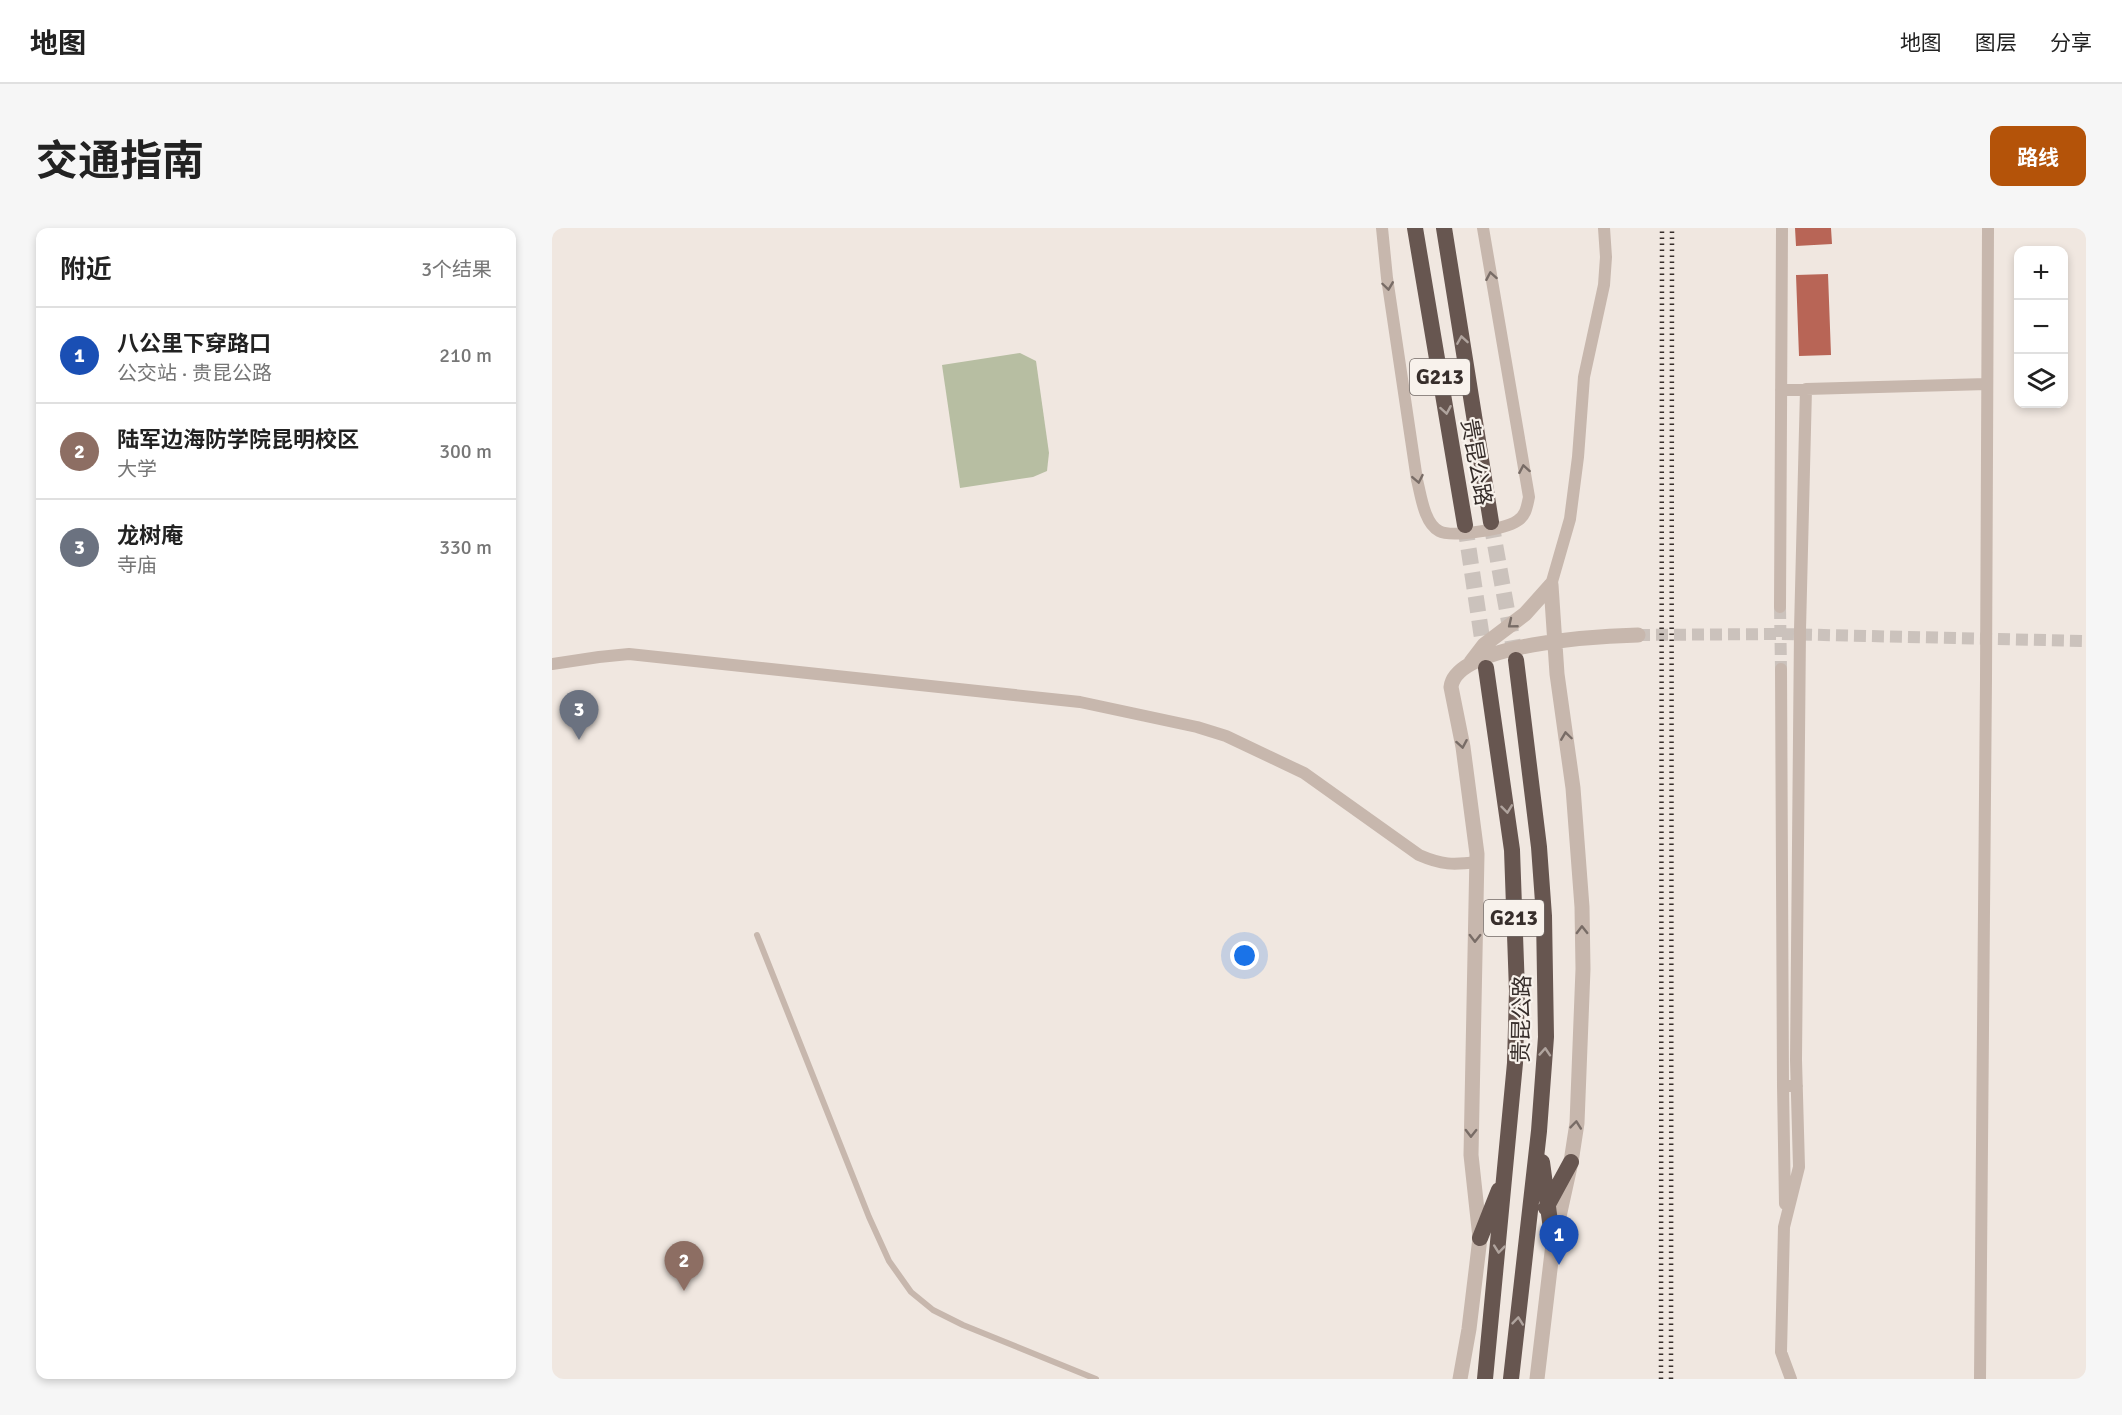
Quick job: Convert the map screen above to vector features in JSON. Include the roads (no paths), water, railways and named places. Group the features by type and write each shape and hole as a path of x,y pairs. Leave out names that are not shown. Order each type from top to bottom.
{"highway":[{"name":"贵昆公路","path":"1415,228 1465,525"},
{"name":"贵昆公路","path":"1443,228 1491,522"},
{"name":"贵昆公路","path":"1511,1379 1539,1131 1546,1037 1544,916 1537,825 1516,660"},
{"name":"贵昆公路","path":"1479,665 1512,850 1517,991 1515,1063 1507,1170 1485,1379"},
{"path":"1539,1131 1553,1244"},
{"path":"1525,1252 1571,1162"},
{"path":"1480,1238 1507,1170"}],"street":[{"path":"1382,228 1387,278 1419,488 1430,521 1438,531 1460,535 1518,521 1527,510 1529,497 1483,228"},
{"path":"1537,1379 1553,1244 1577,1123 1582,1031 1582,906 1573,788 1557,674 1551,585 1570,519 1578,457 1584,376 1604,285 1606,257 1604,228"},
{"path":"1780,607 1782,228"},
{"path":"1980,1379 1988,228"},
{"path":"1781,390 1987,384"},
{"path":"1785,1226 1799,1167 1797,1086 1799,642 1806,390"},
{"path":"1479,665 1484,645 1525,614 1551,585"},
{"path":"1460,1379 1469,1329 1480,1238 1471,1155 1477,862 1463,747 1451,687 1452,679 1456,673 1556,640 1638,635"},
{"path":"552,664 629,654 1080,702 1197,727 1226,736 1304,774 1419,855 1438,863 1452,865 1477,862"},
{"path":"1781,669 1785,1226 1781,1353 1791,1379"},
{"path":"1783,1086 1797,1086"}],"lane":[{"path":"757,935 869,1217 889,1261 911,1292 933,1310 963,1325 1096,1379"}],"tunnel":[{"path":"1491,522 1516,660"},
{"path":"1465,525 1485,658"},
{"path":"1780,607 1781,669"},
{"path":"1638,635 1780,634 2086,641"}],"railway":[{"path":"1661,1379 1662,228"},
{"path":"1671,1379 1672,228"}],"place":[{"name":"龙树庵","path":"579,740"},
{"name":"八公里下穿路口","path":"1559,1265"},
{"name":"陆军边海防学院昆明校区","path":"684,1291"}]}
